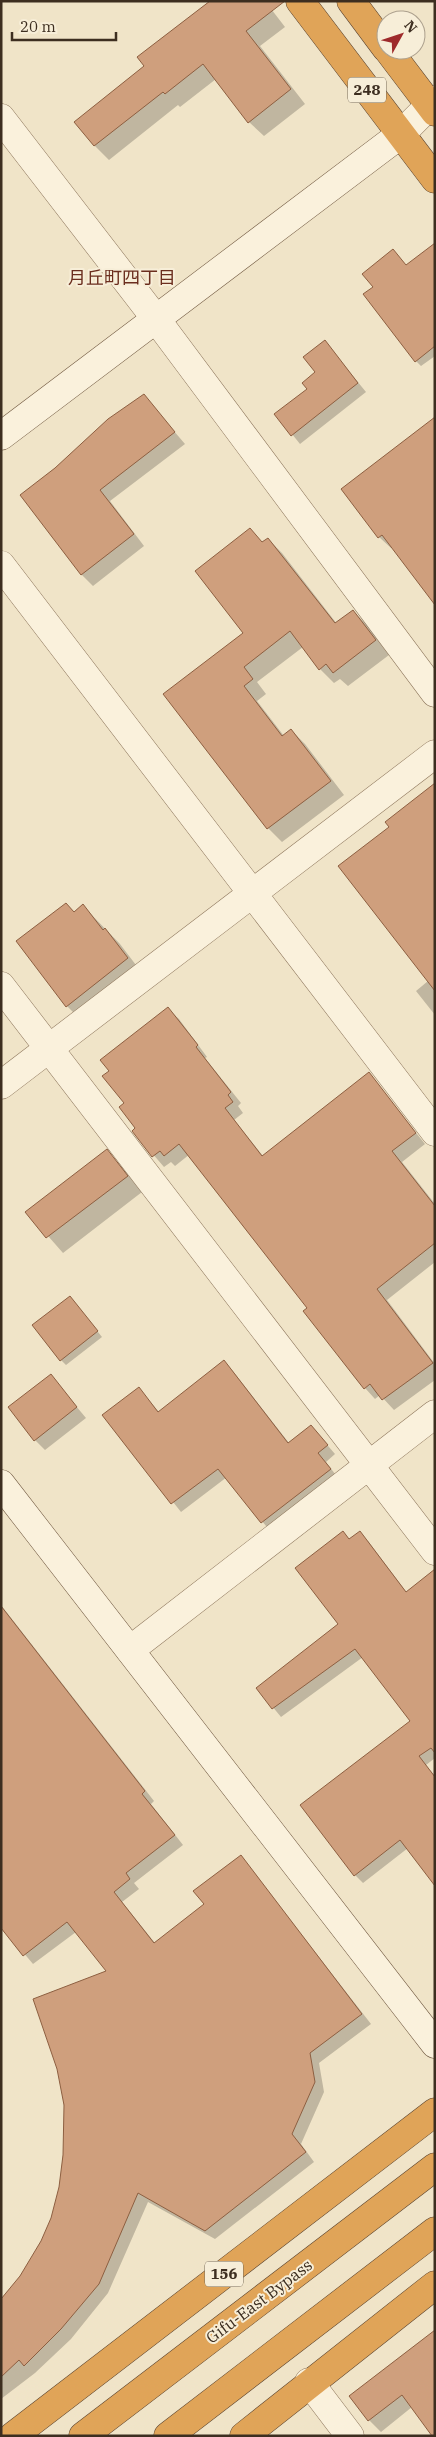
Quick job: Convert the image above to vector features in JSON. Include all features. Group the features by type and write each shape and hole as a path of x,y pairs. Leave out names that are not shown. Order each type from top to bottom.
{"highway":[{"name":"248","path":"300,1 435,179"},
{"name":"248","path":"351,1 376,34"},
{"name":"248","path":"396,60 433,106"},
{"name":"156","path":"13,2436 435,2112"},
{"name":"Gifu-East Bypass","path":"89,2432 435,2166"},
{"path":"168,2436 435,2231"},
{"path":"244,2436 309,2382 435,2285"}],"street":[{"path":"1,436 401,134 433,106"},
{"path":"1,118 156,319 435,693"},
{"path":"1,565 435,1132"},
{"path":"1,1086 435,754"},
{"path":"1,986 435,1550"},
{"path":"130,1650 435,1414"},
{"path":"1,1484 435,2044"},
{"path":"309,2382 350,2436"}],"building":[{"path":"210,1 285,1 246,31 291,89 248,123 203,64 165,94 163,92 94,146 74,122 144,66 137,57"},
{"path":"435,243 435,346 415,362 363,294 373,287 362,274 393,249 406,265"},
{"path":"325,340 358,383 291,436 274,414 307,389 302,383 315,372 303,357"},
{"path":"144,394 175,432 100,490 134,534 81,575 20,495 55,468 108,419"},
{"path":"435,417 435,605 382,535 378,538 341,489"},
{"path":"250,528 262,542 268,538 335,623 353,610 376,640 333,673 326,664 319,670 290,631 244,667 253,679 244,686 282,736 291,729 331,781 267,829 163,694 243,633 195,571"},
{"path":"435,783 435,991 338,866 389,827 385,822"},
{"path":"66,903 74,912 83,904 103,930 105,928 128,958 66,1007 16,941"},
{"path":"168,1007 231,1092 228,1095 233,1102 225,1108 262,1156 369,1072 416,1133 392,1151 435,1206 435,1243 377,1289 433,1363 382,1400 370,1384 364,1389 303,1311 307,1308 179,1144 164,1156 160,1151 152,1157 132,1131 135,1128 119,1107 124,1103 102,1076 109,1071 100,1060"},
{"path":"107,1149 128,1176 46,1238 25,1212"},
{"path":"70,1296 98,1331 60,1361 32,1325"},
{"path":"224,1360 288,1443 311,1425 328,1445 318,1453 331,1469 261,1523 218,1469 171,1504 102,1415 139,1387 158,1412"},
{"path":"51,1374 77,1407 34,1441 8,1407"},
{"path":"343,1531 349,1539 360,1531 406,1592 435,1569 435,1753 431,1748 419,1756 435,1777 435,1886 400,1840 354,1876 300,1805 410,1721 355,1649 272,1709 256,1688 338,1624 295,1568"},
{"path":"1,1606 145,1791 142,1794 175,1835 126,1873 130,1879 114,1892 154,1943 204,1904 193,1891 241,1855 362,2014 310,2053 315,2082 292,2134 306,2152 205,2231 138,2193 99,2284 61,2329 24,2366 19,2360 1,2377 1,2299 20,2276 41,2241 51,2218 59,2187 63,2155 64,2105 57,2069 33,1999 106,1971 67,1922 23,1956 1,1928"},
{"path":"435,2330 435,2436 432,2436 402,2395 368,2421 349,2396"}],"district":[{"name":"月丘町四丁目","path":"122,278"}]}
